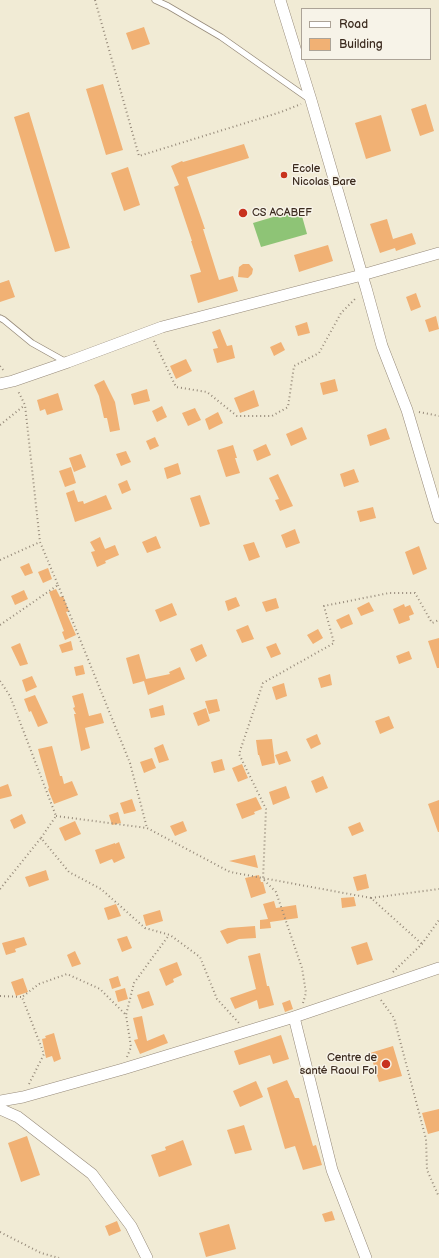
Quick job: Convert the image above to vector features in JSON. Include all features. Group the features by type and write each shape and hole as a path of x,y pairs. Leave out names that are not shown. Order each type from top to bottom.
{"street":[{"path":"280,0 311,100 382,346 407,410 439,518"},
{"path":"0,384 68,362 149,330 362,276 439,253"},
{"path":"0,1101 23,1097 123,1069 296,1016 439,968"},
{"path":"296,1016 332,1170 366,1258"},
{"path":"0,1109 18,1117 92,1174 131,1226 146,1258"}],"lane":[{"path":"155,0 221,37 311,100"},
{"path":"0,318 32,344 68,362"}],"path":[{"path":"95,0 139,156 281,112 311,100"},
{"path":"149,330 176,387 207,392 237,416 272,416 288,407 294,366 319,353 341,313 366,288"},
{"path":"13,381 25,405 40,542 130,763 147,828"},
{"path":"0,425 25,405"},
{"path":"407,410 439,416"},
{"path":"0,560 40,542"},
{"path":"0,625 58,586"},
{"path":"296,1016 306,993 302,968 276,892 263,879 266,808 239,754 263,683 334,643 324,606 389,593 415,593 432,623 439,620"},
{"path":"0,681 10,696 56,816"},
{"path":"56,816 147,828 230,872 263,879 372,898 439,889"},
{"path":"0,889 41,838 56,816"},
{"path":"41,838 69,872 101,889 146,928 170,935 200,957 217,998 236,1018 245,1032"},
{"path":"372,898 422,944"},
{"path":"390,975 422,944 439,920"},
{"path":"123,1069 131,1047 126,1015 134,983 170,935"},
{"path":"0,996 22,997 39,984 67,974 100,989 126,1015"},
{"path":"374,990 394,1018 426,1139 426,1170 439,1198"},
{"path":"22,997 44,1054 23,1097"},
{"path":"0,1232 41,1253 59,1258"}],"green space":[{"path":"300,209 307,234 261,247 253,223"}],"building":[{"path":"144,27 150,44 132,50 126,33"},
{"path":"103,84 123,150 106,155 86,89"},
{"path":"426,104 434,131 420,136 411,109"},
{"path":"29,112 70,248 55,252 14,117"},
{"path":"381,115 391,151 366,159 355,123"},
{"path":"244,144 249,158 187,177 205,229 203,229 219,280 233,276 238,291 198,303 190,275 201,272 174,187 179,185 171,166 182,161 183,162"},
{"path":"128,167 140,205 124,211 111,173"},
{"path":"387,219 393,239 412,233 416,244 396,251 395,248 380,253 370,224"},
{"path":"328,245 333,261 299,272 294,255"},
{"path":"243,264 249,264 253,269 252,274 248,278 238,277 239,267"},
{"path":"9,280 15,297 0,302 0,283"},
{"path":"416,293 421,307 411,311 406,297"},
{"path":"436,316 439,329 429,332 425,320"},
{"path":"307,322 310,333 298,336 295,326"},
{"path":"220,329 227,346 232,345 235,358 217,363 213,349 218,348 212,332"},
{"path":"281,342 285,350 274,356 270,347"},
{"path":"186,359 192,371 176,379 170,366"},
{"path":"335,379 338,391 323,395 320,383"},
{"path":"104,380 115,402 120,430 110,432 107,418 104,418 99,396 94,385"},
{"path":"147,389 150,401 134,405 131,394"},
{"path":"254,390 259,406 240,413 234,398"},
{"path":"58,393 63,410 47,415 45,409 40,411 37,400"},
{"path":"162,406 167,417 157,422 152,411"},
{"path":"195,408 201,420 188,426 182,413"},
{"path":"218,412 223,423 209,430 205,419"},
{"path":"302,427 307,439 291,446 286,434"},
{"path":"386,428 390,439 370,446 367,435"},
{"path":"155,437 159,446 150,450 146,441"},
{"path":"266,444 271,455 257,461 253,450"},
{"path":"233,445 237,458 235,458 240,473 226,477 217,450"},
{"path":"126,451 131,462 121,466 116,454"},
{"path":"81,454 86,467 74,472 69,458"},
{"path":"178,463 181,474 167,479 164,468"},
{"path":"71,467 76,483 65,487 59,471"},
{"path":"354,469 359,482 344,487 340,474"},
{"path":"278,474 293,506 280,511 275,500 279,499 269,478"},
{"path":"127,480 131,490 122,494 118,484"},
{"path":"74,490 78,502 83,501 84,504 106,495 112,509 75,522 66,493"},
{"path":"200,495 210,524 200,527 190,498"},
{"path":"373,507 376,518 360,522 357,511"},
{"path":"295,529 300,543 286,548 281,535"},
{"path":"156,536 161,548 147,553 142,542"},
{"path":"100,537 105,549 115,545 119,555 105,561 106,563 97,567 91,552 95,551 90,542"},
{"path":"254,542 260,557 249,561 243,545"},
{"path":"419,546 427,569 413,575 405,552"},
{"path":"29,563 33,573 25,576 20,567"},
{"path":"48,568 52,579 43,583 38,572"},
{"path":"56,589 60,597 63,596 69,611 66,612 76,635 65,640 62,632 64,631 49,592"},
{"path":"24,590 28,599 15,605 11,596"},
{"path":"236,597 240,606 228,611 225,601"},
{"path":"276,598 279,608 266,612 262,602"},
{"path":"369,602 374,611 361,616 357,608"},
{"path":"172,603 177,615 160,622 155,610"},
{"path":"404,604 405,607 410,605 414,614 409,616 410,620 399,624 393,609"},
{"path":"349,614 353,624 341,629 336,620"},
{"path":"248,625 254,639 242,643 236,630"},
{"path":"318,629 323,638 313,644 307,635"},
{"path":"439,638 439,668 437,668 428,641"},
{"path":"71,641 73,650 62,653 59,645"},
{"path":"20,643 28,664 20,666 11,647"},
{"path":"276,643 281,654 271,658 266,647"},
{"path":"202,644 207,656 196,662 190,649"},
{"path":"409,651 412,659 399,664 396,656"},
{"path":"139,654 146,679 170,674 169,672 180,667 185,679 148,695 144,681 133,684 126,658"},
{"path":"83,665 85,674 76,676 74,667"},
{"path":"330,674 332,685 321,688 318,678"},
{"path":"32,676 37,687 26,692 22,680"},
{"path":"284,683 287,696 276,700 272,687"},
{"path":"83,693 89,716 101,713 104,723 85,728 90,748 81,751 72,696"},
{"path":"35,695 48,723 38,727 31,711 29,712 24,699"},
{"path":"217,699 220,711 209,714 205,701"},
{"path":"163,705 165,715 151,718 149,709"},
{"path":"206,708 210,721 198,726 193,713"},
{"path":"389,716 394,728 380,734 375,721"},
{"path":"317,734 321,744 311,749 306,739"},
{"path":"272,739 275,763 262,766 258,755 256,740"},
{"path":"163,744 169,760 159,763 154,748"},
{"path":"52,746 60,776 62,776 64,784 72,781 78,795 54,804 48,789 49,788 38,749"},
{"path":"287,751 291,761 279,765 275,755"},
{"path":"152,758 156,768 144,773 140,762"},
{"path":"222,759 225,770 214,773 211,762"},
{"path":"242,764 248,778 238,782 232,768"},
{"path":"323,776 328,788 316,793 311,781"},
{"path":"8,784 12,796 0,799 0,787"},
{"path":"286,786 290,798 273,805 269,792"},
{"path":"256,797 262,809 254,812 255,814 242,819 236,804"},
{"path":"132,799 136,811 124,814 120,803"},
{"path":"439,800 439,832 438,832 428,804"},
{"path":"118,812 121,823 112,825 109,815"},
{"path":"22,814 26,823 14,829 10,820"},
{"path":"75,821 81,834 65,841 59,828"},
{"path":"183,821 187,831 175,836 170,826"},
{"path":"360,822 364,831 352,836 348,827"},
{"path":"119,842 125,858 114,863 112,859 100,864 95,850"},
{"path":"255,855 258,868 229,861"},
{"path":"46,870 49,880 29,887 25,877"},
{"path":"366,874 369,888 357,891 353,877"},
{"path":"259,875 266,893 251,898 245,878"},
{"path":"354,897 356,906 342,908 341,898"},
{"path":"274,901 276,908 296,905 298,918 270,922 271,928 260,929 260,920 268,919 263,904"},
{"path":"116,904 121,916 108,920 104,908"},
{"path":"160,910 163,921 146,926 143,915"},
{"path":"255,926 256,938 239,939 227,944 220,931 228,928"},
{"path":"127,936 132,948 122,952 117,939"},
{"path":"24,937 27,945 15,949 16,952 6,955 2,943"},
{"path":"367,942 373,960 357,965 351,947"},
{"path":"75,951 81,964 72,967 67,955"},
{"path":"260,953 267,986 269,986 274,1005 259,1009 257,1000 235,1009 230,998 256,989 248,956"},
{"path":"177,962 182,975 173,979 174,982 166,986 159,969"},
{"path":"118,976 121,986 112,989 109,979"},
{"path":"23,978 28,992 16,996 11,982"},
{"path":"125,988 128,999 118,1002 115,991"},
{"path":"149,991 154,1005 142,1009 137,995"},
{"path":"290,1000 293,1009 285,1012 282,1003"},
{"path":"142,1016 147,1041 164,1034 168,1043 140,1054 134,1040 138,1039 133,1018"},
{"path":"54,1033 61,1059 54,1062 52,1056 46,1058 42,1039 46,1038 45,1036"},
{"path":"281,1035 289,1059 273,1064 270,1055 239,1065 234,1051"},
{"name":"Centre de santé Raoul Fol","path":"393,1046 402,1076 379,1082 370,1053"},
{"path":"287,1080 295,1098 299,1098 313,1146 316,1145 322,1165 303,1170 295,1146 285,1149 267,1088"},
{"path":"256,1081 263,1097 240,1107 233,1091"},
{"path":"439,1109 439,1131 428,1134 422,1113"},
{"path":"244,1125 252,1150 235,1154 227,1130"},
{"path":"27,1136 40,1175 21,1182 8,1143"},
{"path":"183,1140 192,1165 159,1177 151,1155 166,1150 165,1147"},
{"path":"332,1211 335,1220 325,1222 322,1214"},
{"path":"117,1221 121,1231 109,1236 105,1226"},
{"path":"229,1224 236,1249 206,1257 199,1233"}],"place":[{"name":"Ecole Nicolas Bare","path":"284,175"},
{"name":"CS ACABEF","path":"243,213"},
{"name":"Centre de santé Raoul Fol","path":"386,1064"}]}
